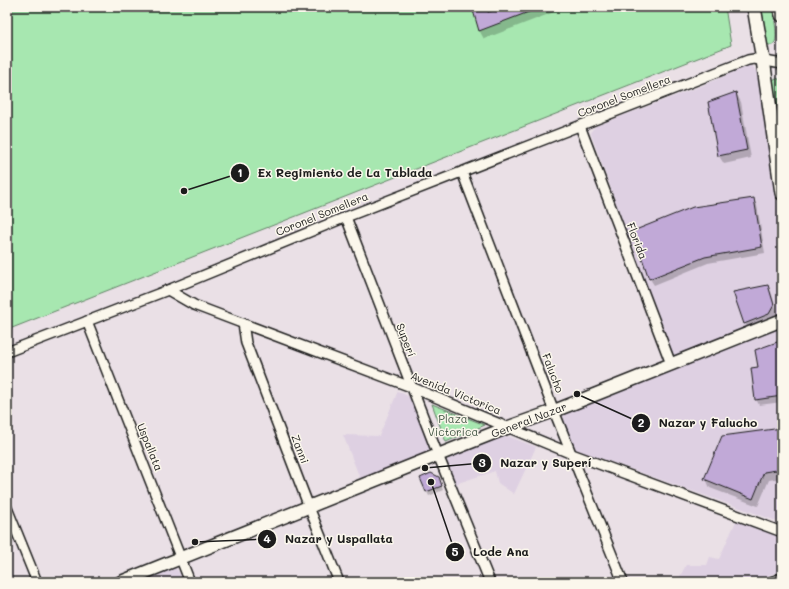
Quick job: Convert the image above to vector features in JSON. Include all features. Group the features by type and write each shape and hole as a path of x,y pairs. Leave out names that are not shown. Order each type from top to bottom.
{"main road":[{"path":"754,7 782,193"},
{"path":"780,7 782,15"}],"street":[{"name":"Coronel Somellera","path":"7,352 168,290 346,217 748,60 754,58 782,64"},
{"name":"Florida","path":"580,126 671,364"},
{"name":"Falucho","path":"462,172 554,411 623,582"},
{"name":"Superí","path":"346,217 411,387 490,582"},
{"name":"Avenida Victorica","path":"168,290 194,305 411,387 572,454 782,532"},
{"name":"General Nazar","path":"121,582 438,455 554,411 782,320"},
{"name":"Uspallata","path":"87,321 190,582"},
{"name":"Zanni","path":"243,323 246,343 339,582"},
{"path":"7,508 37,582"},
{"path":"771,582 782,578"}],"shaded area":[{"path":"748,66 754,68 758,74 782,239 782,315 679,355 675,355 670,351 591,134 592,130 596,126 704,85"},
{"path":"782,326 782,523 572,447 562,419 569,410 625,390"},
{"path":"398,391 411,398 430,445 429,449 427,453 361,481 343,435 379,436"},
{"path":"502,436 510,437 536,447 514,494 498,483 495,471 455,484 446,465 448,459 451,456"},
{"path":"737,519 782,536 782,570 753,582 677,582 686,565 707,565 710,557 719,559"},
{"path":"171,568 175,568 179,572 183,582 137,582"}],"green space":[{"path":"7,7 725,7 731,45 7,330"},
{"path":"758,7 772,7 776,39 771,45 765,43"},
{"path":"776,78 781,80 782,83 782,162 770,82"},
{"name":"Plaza Victorica","path":"432,404 485,425 446,442"}],"building":[{"path":"472,7 485,7 488,12 503,7 539,8 479,31"},
{"path":"736,92 747,150 718,156 708,102"},
{"path":"754,198 762,247 705,257 649,279 633,231 693,207"},
{"path":"768,285 774,305 769,314 744,324 733,292"},
{"path":"780,341 782,357 782,396 755,400 751,368 758,367 755,350"},
{"path":"782,428 782,469 764,472 753,499 704,479 722,436"},
{"path":"431,473 439,477 442,486 426,492 420,478"}],"place":[{"name":"Ex Regimiento de La Tablada","path":"184,191"},
{"name":"Nazar y Falucho","path":"577,394"},
{"name":"Nazar y Superí","path":"425,468"},
{"name":"Lode Ana","path":"431,482"},
{"name":"Nazar y Uspallata","path":"195,542"}]}
